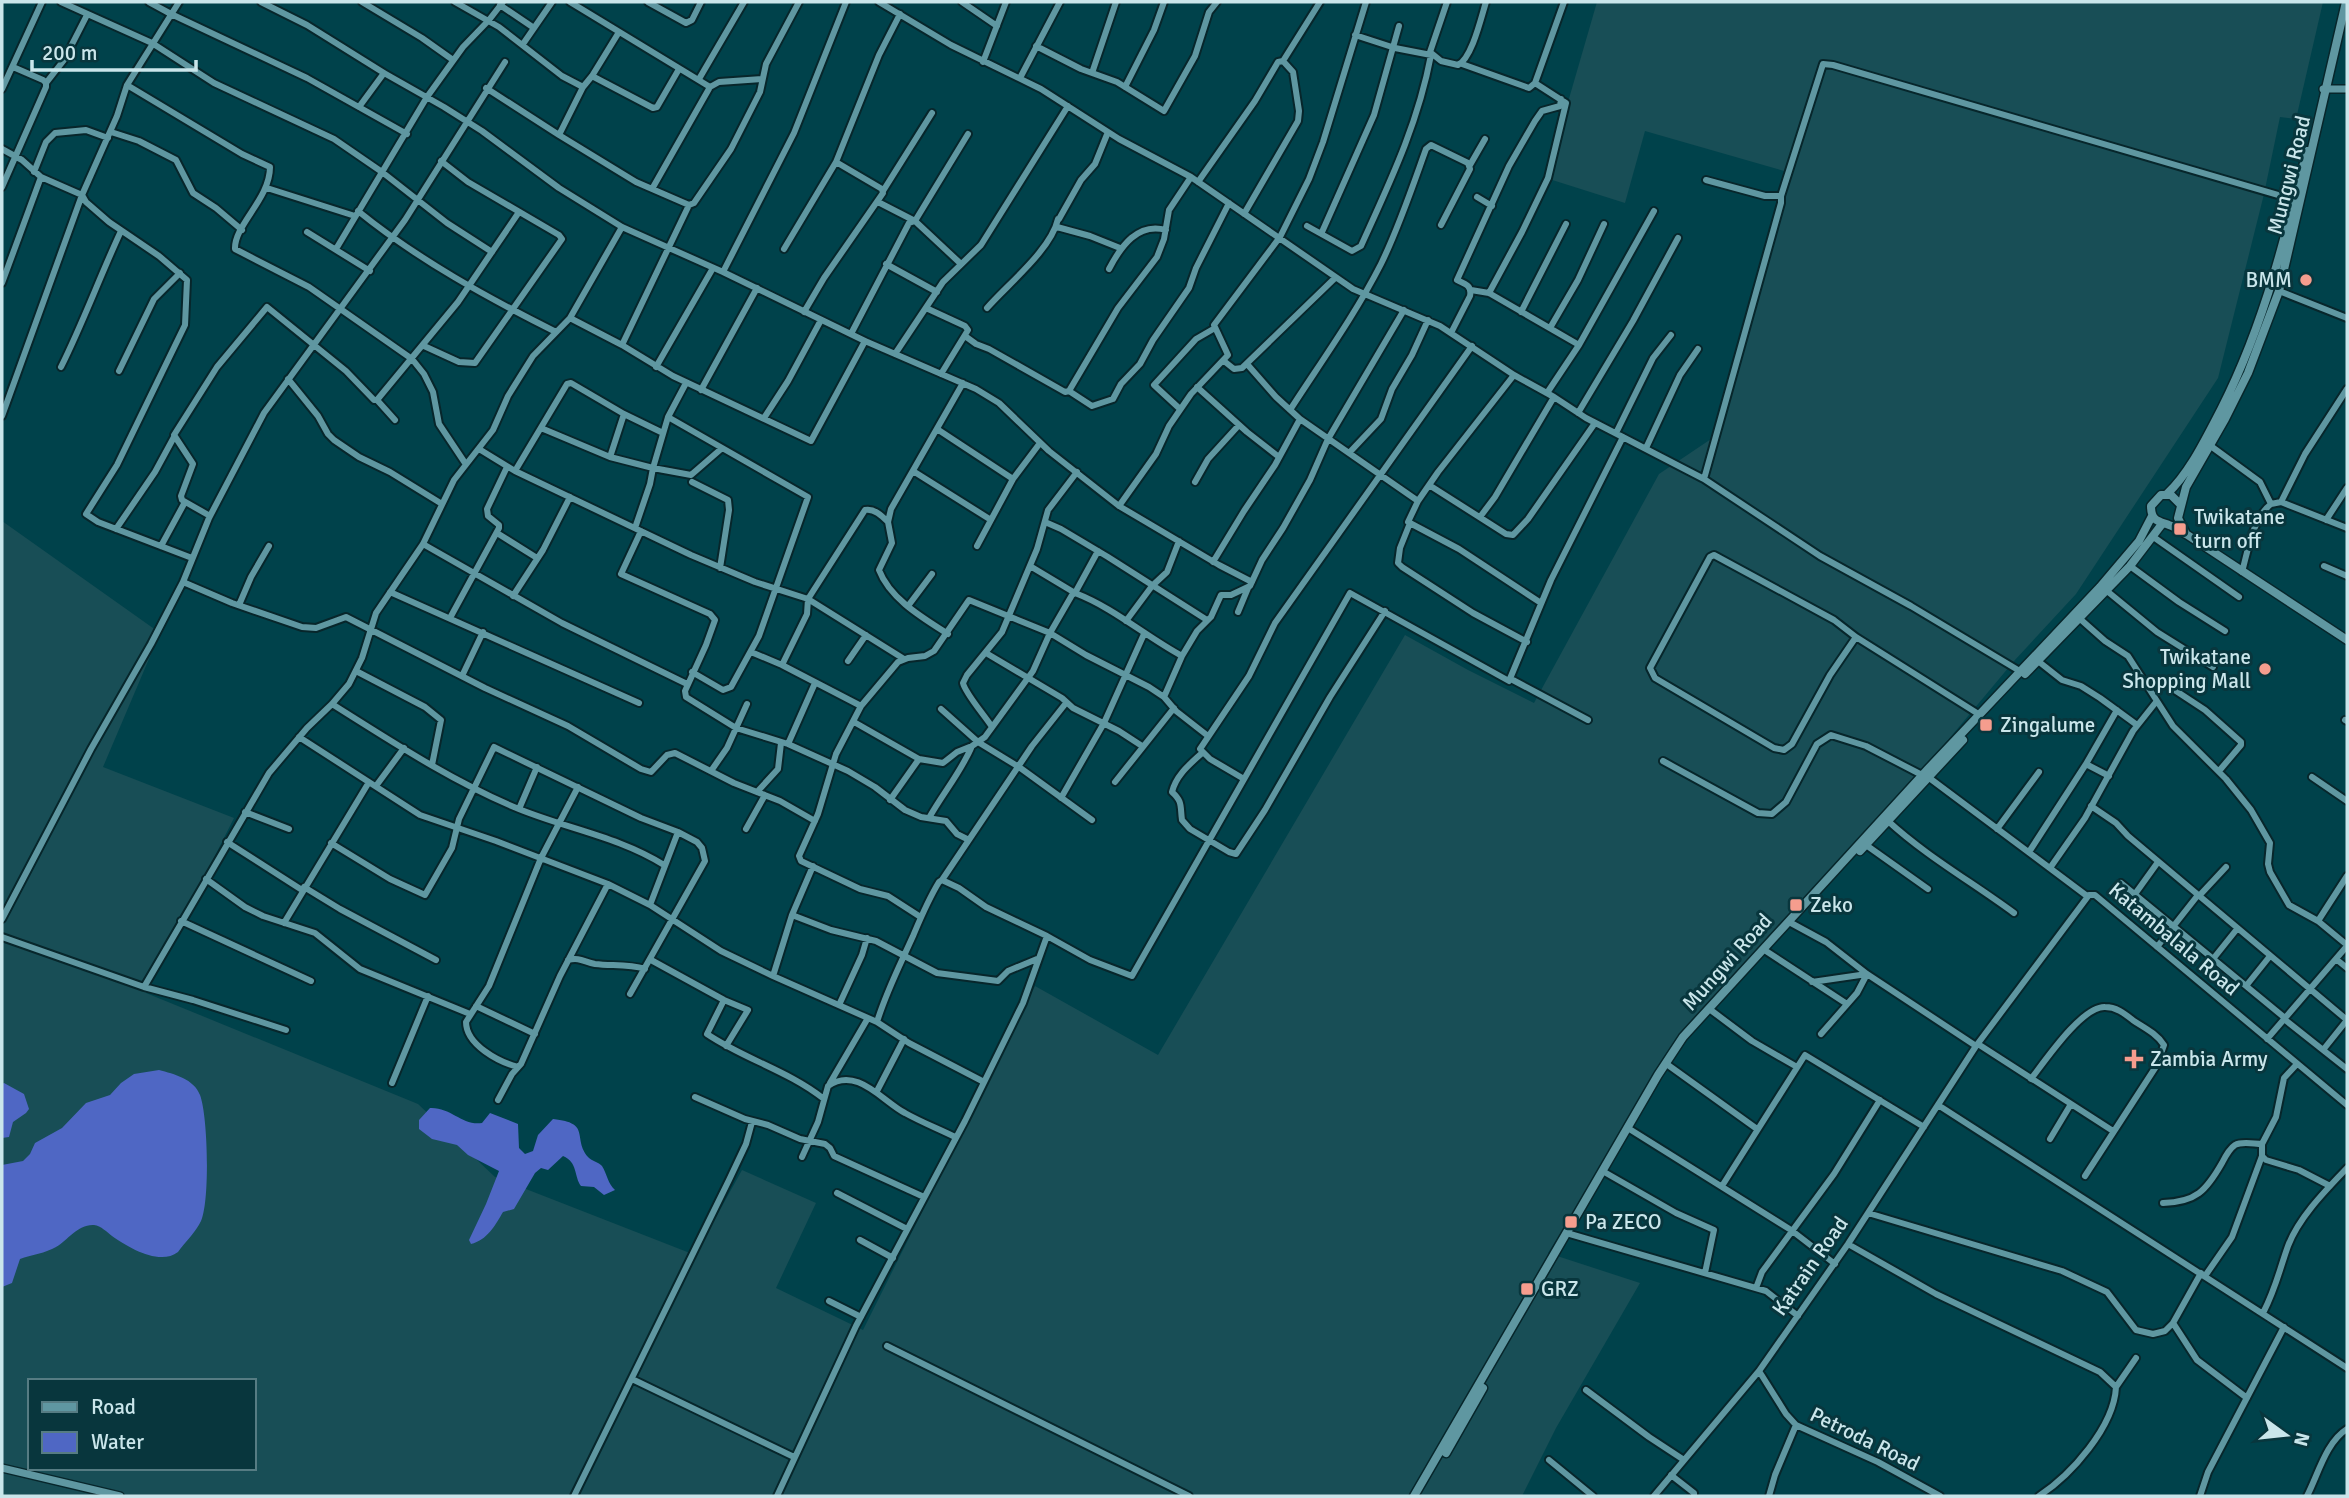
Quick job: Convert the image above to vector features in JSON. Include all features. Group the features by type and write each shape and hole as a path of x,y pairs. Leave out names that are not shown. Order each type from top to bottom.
{"main road":[{"name":"Mungwi Road","path":"2167,494 2207,444 2248,373 2279,291 2344,2"},
{"name":"Mungwi Road","path":"2180,504 2253,341 2272,288 2325,89"},
{"path":"2186,534 2178,518 2180,504 2175,497 2167,494 2153,501 2152,516 2186,534 2347,640"},
{"name":"Mungwi Road","path":"1420,1496 1630,1130 1685,1040 2124,560 2139,541 2152,516"},
{"path":"2165,524 2178,518"},
{"name":"Mungwi Road","path":"1414,1496 1675,1048 1980,715 2107,591 2165,524"}],"street":[{"path":"2,89 42,2"},
{"path":"61,2 152,43 214,83 334,139 382,172 447,223 492,252"},
{"path":"149,2 307,78 407,134"},
{"path":"2,416 82,195 109,135 127,85 179,2"},
{"path":"261,2 307,25 384,74 466,121 559,188 622,227 723,272 865,341 963,383 999,403 1040,443 1119,506 1250,585"},
{"path":"362,2 453,60"},
{"path":"455,2 489,20 562,76 583,87"},
{"path":"523,44 552,2"},
{"path":"570,2 710,87"},
{"path":"653,3 685,23 692,20 701,2"},
{"path":"699,79 744,2"},
{"path":"622,345 689,205 694,203 731,149 760,92 766,64 799,2"},
{"path":"723,272 794,133 846,2"},
{"path":"881,2 983,62 1020,78 1108,132 1198,181 1335,278 1451,333 1514,375 1595,423 1704,479 1820,556 1912,606 2023,673"},
{"path":"962,2 998,26"},
{"path":"983,62 1006,2"},
{"path":"1020,78 1060,2"},
{"path":"1092,73 1116,2"},
{"path":"1125,87 1154,30 1164,2"},
{"path":"1036,46 1125,87 1160,110 1167,108 1198,50 1209,12 1217,2"},
{"path":"1198,181 1255,101 1278,62 1283,61 1320,2"},
{"path":"1119,506 1156,454 1180,409 1197,387 1224,361 1228,351 1215,328 1216,321 1280,237 1318,158 1366,2"},
{"path":"1307,226 1352,251 1362,246 1405,148 1423,96 1433,42 1447,2"},
{"path":"1462,64 1472,44 1486,2"},
{"path":"1355,35 1395,48 1431,55 1447,63 1462,64 1529,88 1535,83 1564,2"},
{"path":"336,249 427,97 453,60 501,3 534,28"},
{"path":"2,187 46,83 64,60 88,15"},
{"path":"784,249 835,162 879,55 900,15"},
{"path":"1322,232 1374,115 1399,26"},
{"path":"559,135 583,87 619,32"},
{"path":"1244,214 1298,121 1293,72 1283,61"},
{"path":"2,919 79,770 151,644 183,582 211,516 264,413 370,271 505,62"},
{"path":"1704,479 1775,228 1781,197 1823,64 2295,200"},
{"path":"13,67 46,83"},
{"path":"592,76 653,108 657,107 679,69"},
{"path":"359,107 384,74"},
{"path":"652,190 710,87 719,82 762,79"},
{"path":"1489,293 1548,178 1566,103 1535,83"},
{"path":"127,85 242,154 270,167 267,188 234,245 235,249 287,274 412,359 424,374 433,393 439,424 465,463"},
{"path":"486,88 598,161 652,190 689,205"},
{"path":"2325,89 2347,89"},
{"path":"1561,99 1560,106 1542,111 1509,166 1457,280 1468,285 1471,290 1489,293 1579,345"},
{"path":"895,354 950,274 986,238 1068,106"},
{"path":"804,312 824,278 878,202 932,113"},
{"path":"34,172 46,142 55,133 86,130 139,141 176,160 193,193 242,230"},
{"path":"987,308 1037,254 1081,180 1095,164 1108,132"},
{"path":"852,332 909,223 915,221 968,134"},
{"path":"1441,225 1485,139"},
{"path":"1290,410 1364,294 1394,235 1428,145 1470,165"},
{"path":"2,149 15,155 41,177 82,195 86,202 121,231 159,256 188,283 185,325 117,465 86,514 89,518 192,558"},
{"path":"424,346 459,362 475,363 562,239 468,182 441,161"},
{"path":"835,162 883,191"},
{"path":"2,284 41,177"},
{"path":"1069,391 1118,308 1157,257 1169,210 1191,177"},
{"path":"1706,180 1765,196 1781,197"},
{"path":"267,188 357,214 470,286 556,332"},
{"path":"1478,197 1492,206"},
{"path":"878,202 915,221 961,264"},
{"path":"965,336 1092,406 1113,399 1121,384 1140,364 1175,304 1189,288 1196,268 1229,203"},
{"path":"1546,393 1579,345 1654,211"},
{"path":"377,400 424,346 470,286 519,212"},
{"path":"1058,222 1120,248"},
{"path":"1521,312 1566,224"},
{"path":"1550,328 1578,280 1604,224"},
{"path":"144,987 269,773 299,737 332,704 356,671 376,613 423,544 465,463 493,430 508,396 533,356 570,318 622,227"},
{"path":"1109,269 1120,248 1146,228 1166,230"},
{"path":"61,367 82,325 96,285 121,231"},
{"path":"307,232 370,271"},
{"path":"1578,413 1633,321 1678,238"},
{"path":"886,264 937,292"},
{"path":"656,367 713,268"},
{"path":"119,372 155,299 180,273"},
{"path":"1224,361 1237,370 1247,364 1335,278"},
{"path":"701,390 757,288"},
{"path":"1451,333 1471,290"},
{"path":"2279,291 2347,318"},
{"path":"116,529 156,472 186,413 217,366 267,307 346,371 395,420"},
{"path":"926,308 965,326 968,330 941,374"},
{"path":"1238,612 1269,547 1310,480 1328,439 1404,310"},
{"path":"570,318 686,383 808,440 814,439 865,341"},
{"path":"764,418 788,381 821,320"},
{"path":"1349,453 1381,419 1392,389 1428,320"},
{"path":"1180,409 1154,384 1196,339 1215,328"},
{"path":"1615,433 1653,358 1671,335"},
{"path":"1244,779 1202,753 1200,749 1249,676 1275,623 1472,346"},
{"path":"1646,448 1680,375 1698,349"},
{"path":"1247,364 1290,410 1418,501"},
{"path":"1514,375 1418,501 1408,519 1410,523 1400,548 1398,563 1473,613 1527,642"},
{"path":"288,379 334,440 442,503"},
{"path":"515,471 567,384 571,383 663,433"},
{"path":"686,383 668,417 638,529 621,574 713,617 715,621 706,645 687,684 686,697 736,728 784,743 832,763 875,787 905,810 946,821 957,834 969,840"},
{"path":"948,634 908,606 880,573 891,543 888,522 895,501 963,383"},
{"path":"1197,387 1279,457"},
{"path":"2281,502 2305,454 2347,389"},
{"path":"1480,517 1495,497 1555,397"},
{"path":"610,457 624,414"},
{"path":"668,417 808,497 777,588 751,652 731,687 727,690 718,687 692,672"},
{"path":"1213,562 1279,457 1300,418"},
{"path":"1429,485 1506,534 1516,533 1595,423"},
{"path":"1195,482 1208,459 1239,425"},
{"path":"541,428 610,457 691,475 721,449"},
{"path":"937,429 1013,479"},
{"path":"174,437 193,464 181,496 185,502 211,516"},
{"path":"1511,679 1541,603 1623,437"},
{"path":"977,546 1013,479 1040,443"},
{"path":"2207,444 2260,482 2271,503"},
{"path":"479,449 515,471 720,568 808,599 904,659"},
{"path":"450,618 497,533 499,525 488,516 487,509 507,467"},
{"path":"913,471 991,520"},
{"path":"992,727 964,688 967,675 1002,632 1030,566 1048,510 1077,472"},
{"path":"692,482 728,499 729,510 720,568"},
{"path":"2326,520 2347,488"},
{"path":"513,596 570,497"},
{"path":"161,546 185,502"},
{"path":"2242,572 2254,532 2271,503 2281,502 2347,528"},
{"path":"782,665 807,614 808,599 867,509 880,514 888,522"},
{"path":"1045,522 1098,551 1207,620"},
{"path":"1410,523 1459,549 1541,603"},
{"path":"497,533 537,558"},
{"path":"2152,536 2239,597"},
{"path":"1126,621 1152,586 1167,572 1179,541"},
{"path":"423,544 513,596 632,659 687,684"},
{"path":"239,605 269,546"},
{"path":"929,818 975,744 992,727 1027,678 1098,551"},
{"path":"1856,637 1830,675 1792,744 1784,750 1774,748 1655,678 1650,668 1710,557 1714,555 1834,620 1856,637 1980,715"},
{"path":"1030,566 1075,593 1104,605 1144,634 1182,656"},
{"path":"2130,566 2225,631"},
{"path":"2324,566 2347,576"},
{"path":"908,606 932,575"},
{"path":"183,582 302,627 321,626 342,616 568,726 640,769 651,772 667,755 675,753 780,801 815,821"},
{"path":"1164,697 1182,656 1197,631 1211,617 1221,595 1231,595 1250,585"},
{"path":"2107,591 2157,632 2213,667"},
{"path":"390,592 639,703"},
{"path":"942,880 986,907 1090,960 1132,976 1350,593 1507,680 1511,679 1588,720"},
{"path":"919,916 888,896 860,889 799,859 815,821 832,763 861,706 890,670 904,659 929,655 948,634 969,600 1051,632 1164,697 1208,736"},
{"path":"1202,753 1185,768 1172,792 1181,800 1182,820 1190,829 1236,854 1385,611"},
{"path":"2079,618 2105,641 2128,656 2173,726 2240,794 2266,833 2270,843 2270,872 2289,905 2318,921 2347,946 2267,1039"},
{"path":"462,676 483,632"},
{"path":"1061,798 1104,723 1144,634"},
{"path":"848,661 866,635"},
{"path":"751,652 861,706"},
{"path":"986,653 1142,746"},
{"path":"2038,661 2062,680 2081,687 2137,725"},
{"path":"356,671 441,719 432,765"},
{"path":"757,792 778,769 784,743 815,683"},
{"path":"2170,687 2205,710 2241,742 2241,746 2218,771"},
{"path":"2050,868 2091,806 2137,725 2156,702"},
{"path":"877,1022 882,1003 919,916 939,882 1066,703"},
{"path":"332,704 474,788 558,824 608,839 664,865"},
{"path":"711,771 726,748 747,704"},
{"path":"1115,782 1174,708"},
{"path":"940,709 975,744 1019,767 1092,820"},
{"path":"2029,852 2117,710"},
{"path":"854,722 919,759 943,764 957,752 975,744"},
{"path":"1663,761 1758,813 1772,814 1786,802 1817,744 1831,735 1866,746 1925,776 2087,896"},
{"path":"299,737 420,815 608,884 650,905 721,951 877,1022 984,1083"},
{"path":"331,844 390,879 425,895 452,848 456,827 494,747 641,818 678,832 697,842 702,848 705,861 630,994"},
{"path":"284,923 331,844 372,784 404,748"},
{"path":"890,800 919,759"},
{"path":"2086,764 2109,776"},
{"path":"519,809 537,767"},
{"path":"1997,829 2039,772"},
{"path":"2312,777 2347,801"},
{"path":"518,1067 491,1055 478,1045 466,1028 470,1014 489,986 541,858 578,787"},
{"path":"746,829 765,795"},
{"path":"2091,806 2116,823 2158,862 2347,1020 2323,1050"},
{"path":"245,812 289,829"},
{"path":"1888,821 1914,845 1954,869 2014,913"},
{"path":"650,905 678,832"},
{"path":"227,842 303,889 436,960"},
{"path":"1866,845 1928,889"},
{"path":"2135,894 2158,862"},
{"path":"773,976 792,915 813,866"},
{"path":"2157,947 2173,925 2226,867"},
{"path":"2318,921 2347,876"},
{"path":"206,879 245,907 315,933 360,969 470,1014"},
{"path":"2121,883 2347,1069"},
{"path":"498,1100 535,1034 568,960 608,884"},
{"name":"Katambalala Road","path":"1977,1045 2087,896 2095,895 2347,1105"},
{"path":"792,915 831,930 867,938 904,954 937,973 998,981 1008,971 1037,959"},
{"path":"181,922 311,981"},
{"path":"1791,923 1826,942 1867,974 2113,1132"},
{"path":"2213,959 2237,929"},
{"path":"777,1496 861,1317 984,1083 1029,990 1037,959 1047,936"},
{"path":"2,937 144,987 286,1030"},
{"path":"839,1005 867,938"},
{"path":"1766,951 1847,1004"},
{"path":"2246,986 2270,956"},
{"path":"568,960 577,958 591,963 623,964 645,969"},
{"path":"2336,959 2347,968"},
{"path":"651,960 724,1000 748,1010 726,1046"},
{"path":"1812,982 1867,974"},
{"path":"1821,1034 1857,993 1867,974"},
{"path":"392,1083 428,996"},
{"path":"724,1000 706,1032 747,1058 789,1076 824,1099"},
{"path":"476,1006 535,1034"},
{"path":"2031,1079 2064,1036 2096,1007 2118,1009 2159,1038 2164,1045 2157,1065 2085,1176"},
{"path":"1712,1011 1752,1041 1797,1067"},
{"path":"802,1157 818,1122 830,1084 868,1018"},
{"path":"877,1091 904,1039"},
{"name":"Katrain Road","path":"1654,1496 1759,1371 1835,1264 1977,1045"},
{"path":"1721,1186 1805,1055 1924,1127"},
{"path":"1868,1213 2062,1270 2107,1292 2136,1330 2160,1334 2173,1323 2203,1274 2232,1237 2262,1156 2262,1144 2276,1117 2284,1078 2297,1064"},
{"path":"1668,1065 1757,1129"},
{"path":"830,1084 853,1081 877,1091 890,1105 955,1137"},
{"path":"695,1097 752,1122 825,1144 834,1156 924,1197"},
{"path":"1756,1288 1762,1272 1834,1174 1880,1100"},
{"path":"2050,1139 2071,1104"},
{"path":"1938,1105 2347,1368"},
{"path":"574,1496 742,1153 752,1122"},
{"path":"1630,1130 1791,1230 1835,1264"},
{"path":"2163,1203 2184,1202 2203,1190 2235,1145 2262,1144"},
{"path":"2262,1156 2330,1186"},
{"path":"2263,1313 2274,1293 2294,1233 2347,1168"},
{"path":"1606,1172 1676,1213 1714,1230 1705,1273"},
{"path":"837,1193 908,1228"},
{"path":"1570,1234 1756,1288 1772,1294 1798,1316"},
{"path":"860,1240 892,1258"},
{"path":"1848,1244 1936,1294 2100,1373 2116,1387"},
{"path":"830,1301 861,1317"},
{"path":"2173,1323 2197,1360 2247,1398"},
{"path":"2200,1496 2208,1472 2284,1327"},
{"path":"887,1346 1189,1496"},
{"path":"2039,1496 2057,1484 2101,1429 2112,1409 2116,1387 2136,1358"},
{"name":"Petroda Road","path":"1759,1371 1796,1425 1878,1462 1940,1496"},
{"path":"632,1379 794,1457"},
{"path":"1586,1390 1684,1460"},
{"path":"1769,1496 1796,1425"},
{"path":"2307,1496 2324,1458 2336,1439 2347,1429"},
{"path":"1549,1460 1593,1496"},
{"path":"2,1468 120,1496"},
{"path":"1671,1475 1694,1493 1694,1496"}],"shaded area":[{"path":"1597,2 2323,2 2296,119 2280,117 2264,194 2218,378 2076,594 2014,661 1948,740 1700,1013 1548,1253 1640,1283 1556,1428 1522,1496 2,1496 2,521 160,633 103,767 234,818 146,993 418,1104 495,1177 695,1255 742,1170 816,1203 776,1288 863,1330 1035,986 1158,1055 1405,635 1534,703 1659,474 1717,435 1791,173 1645,131 1625,203 1546,178"}],"water":[{"path":"159,1070 183,1078 193,1085 203,1106 206,1196 201,1221 196,1229 178,1252 162,1257 145,1254 99,1227 88,1225 52,1249 20,1259 12,1283 2,1287 2,1165 23,1161 35,1143 62,1128 86,1103 110,1095 134,1074"},
{"path":"2,1084 24,1094 29,1109 13,1122 9,1137 2,1138"},
{"path":"430,1108 444,1110 468,1122 482,1123 490,1113 518,1124 519,1148 525,1154 533,1151 538,1135 553,1119 573,1124 589,1158 602,1166 615,1190 604,1195 594,1187 581,1186 571,1162 563,1156 548,1170 541,1168 535,1173 514,1209 503,1212 486,1236 471,1244 469,1240 499,1171 468,1155 457,1145 432,1139 419,1129 419,1120"}],"place":[{"name":"BMM","path":"2306,280"},
{"name":"Twikatane turn off","path":"2180,529"},
{"name":"Twikatane Shopping Mall","path":"2265,669"},
{"name":"Zingalume","path":"1986,725"},
{"name":"Zeko","path":"1796,905"},
{"name":"Zambia Army","path":"2134,1059"},
{"name":"Pa ZECO","path":"1571,1222"},
{"name":"GRZ","path":"1527,1289"}]}
